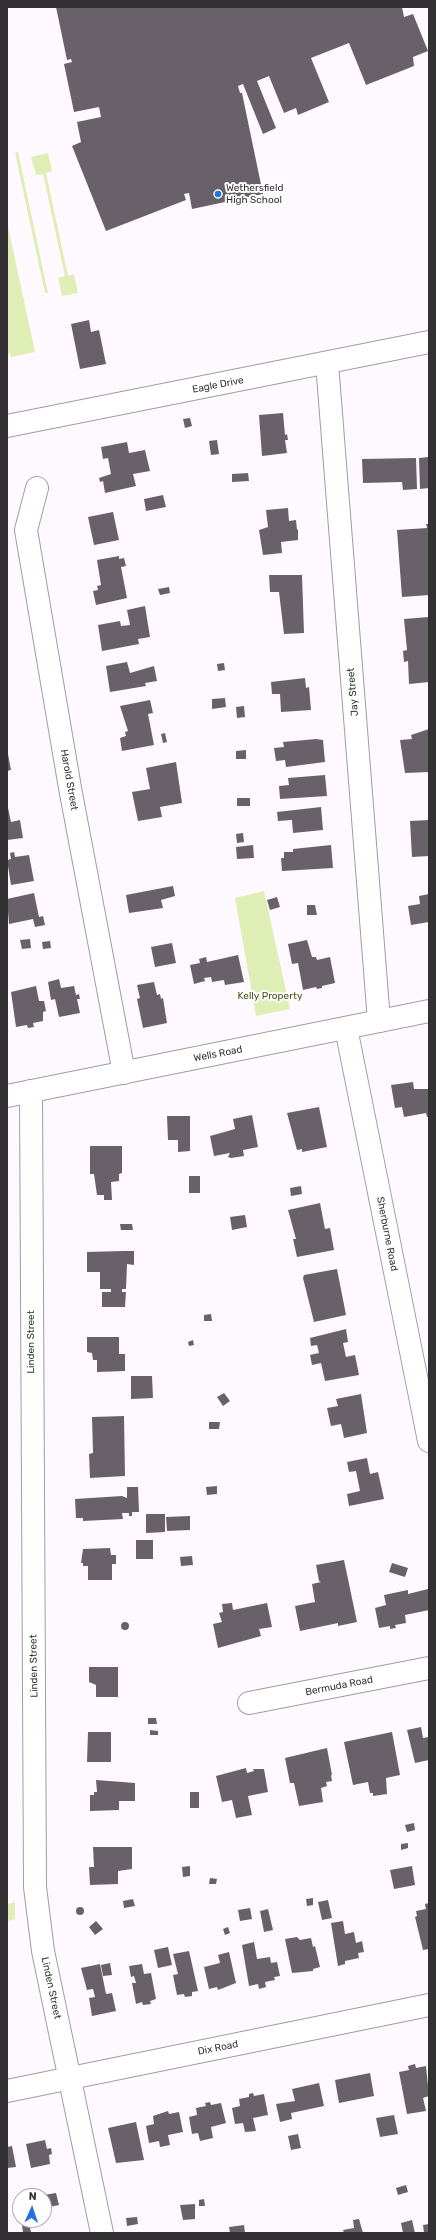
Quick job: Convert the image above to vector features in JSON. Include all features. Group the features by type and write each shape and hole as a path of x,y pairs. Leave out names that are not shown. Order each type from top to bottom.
{"street":[{"name":"Eagle Drive","path":"7,426 429,342"},
{"name":"Jay Street","path":"327,363 379,1021"},
{"name":"Harold Street","path":"37,488 26,530 70,788 124,1073"},
{"name":"Wells Road","path":"7,1096 429,1011"},
{"name":"Sherburne Road","path":"346,1028 429,1441"},
{"name":"Linden Street","path":"31,1091 35,1887 43,1951 102,2233"},
{"name":"Bermuda Road","path":"249,1704 429,1668"},
{"name":"Dix Road","path":"7,2091 429,2005"}],"green space":[{"path":"18,152 48,293 45,293 15,153"},
{"path":"48,153 52,171 46,173 68,276 74,274 78,293 62,296 58,278 65,276 43,174 36,175 31,157"},
{"path":"7,222 35,352 11,357 10,352 7,356"},
{"name":"Kelly Property","path":"264,891 290,1009 256,1016 235,898"},
{"path":"15,1902 15,1919 7,1921 7,1904"}],"building":[{"path":"56,7 402,7 404,17 413,14 428,51 413,57 414,66 366,85 349,43 311,58 329,102 298,115 296,108 284,113 269,76 257,81 276,128 263,134 243,84 238,86 240,93 242,93 263,194 192,209 189,193 184,194 186,200 106,231 72,146 81,142 77,122 101,117 99,107 74,112 64,64 72,62 71,59 67,60"},
{"path":"89,320 91,332 99,330 106,364 80,369 71,324"},
{"path":"283,413 285,435 287,434 288,440 285,440 287,453 262,456 259,415"},
{"path":"190,418 192,426 185,428 183,419"},
{"path":"217,440 219,454 211,455 209,441"},
{"path":"127,442 129,453 145,450 150,471 133,474 136,486 105,493 103,481 100,482 99,478 111,474 108,458 103,459 101,447"},
{"path":"429,457 429,488 420,489 419,458"},
{"path":"416,458 417,489 403,490 402,482 363,483 362,459"},
{"path":"248,473 249,481 232,482 232,474"},
{"path":"163,495 166,507 146,511 144,499"},
{"path":"288,508 289,521 296,520 298,540 281,542 282,553 263,555 259,530 268,527 266,510"},
{"path":"113,512 119,540 94,545 88,517"},
{"path":"426,524 429,524 429,595 402,597 397,530 427,528"},
{"path":"119,556 119,559 124,558 126,566 121,567 127,598 96,605 93,591 98,590 97,586 101,585 97,560"},
{"path":"269,575 302,575 304,633 284,634 279,592 270,592"},
{"path":"169,587 170,593 160,595 158,589"},
{"path":"145,606 150,637 138,639 139,644 102,651 98,625 120,621 121,626 130,625 127,610"},
{"path":"429,617 429,682 409,684 408,661 404,662 403,651 407,650 404,619"},
{"path":"127,662 130,673 154,666 157,681 145,683 146,686 110,692 106,666"},
{"path":"224,663 225,670 218,671 217,664"},
{"path":"305,678 306,688 309,687 311,710 281,712 280,694 272,694 271,682"},
{"path":"225,698 226,707 212,709 212,699"},
{"path":"150,700 153,713 148,714 154,745 122,751 120,738 126,736 125,732 128,731 120,706"},
{"path":"244,706 245,717 237,718 236,707"},
{"path":"429,729 429,772 405,773 400,740 412,739 411,735"},
{"path":"165,733 167,742 163,743 161,734"},
{"path":"316,739 323,740 325,762 286,767 285,760 276,761 274,748 284,747 283,742"},
{"path":"7,749 11,770 7,771"},
{"path":"246,750 246,759 236,759 236,751"},
{"path":"176,762 182,803 160,807 162,817 138,821 132,792 150,789 146,768"},
{"path":"325,775 327,796 280,799 279,786 289,785 288,778"},
{"path":"237,798 250,798 250,806 237,806"},
{"path":"7,803 11,822 20,820 23,838 7,840"},
{"path":"321,807 323,830 293,833 292,820 278,821 277,812"},
{"path":"429,820 429,856 412,857 410,821"},
{"path":"243,833 244,842 237,843 236,834"},
{"path":"253,845 254,858 237,859 236,847"},
{"path":"331,845 333,868 282,871 281,858 284,858 284,852 293,852 293,849"},
{"path":"14,852 15,857 29,855 34,881 11,885 7,860 11,859 10,853"},
{"path":"173,886 175,896 161,900 163,908 129,913 126,895"},
{"path":"34,893 39,917 43,916 45,925 35,927 33,919 9,924 7,899"},
{"path":"429,894 429,922 411,925 408,906 420,904 419,896"},
{"path":"277,897 280,907 270,910 267,900"},
{"path":"307,905 315,905 317,915 307,915"},
{"path":"30,939 31,948 22,949 20,940"},
{"path":"307,940 312,957 316,957 317,960 330,957 335,983 322,986 322,988 317,989 316,987 303,990 298,963 292,964 288,944"},
{"path":"50,941 51,948 43,949 42,942"},
{"path":"172,943 176,963 155,967 151,947"},
{"path":"238,955 244,982 225,985 224,980 212,982 211,977 204,978 205,981 194,984 190,965 200,963 199,959 206,957 207,962"},
{"path":"59,979 61,988 74,986 76,995 79,994 80,999 77,999 80,1013 59,1017 55,999 51,1000 48,982"},
{"path":"154,982 157,995 160,994 161,999 163,998 167,1023 143,1028 137,999 140,998 137,985"},
{"path":"36,986 39,1001 44,1001 46,1011 43,1012 43,1021 33,1023 34,1027 28,1028 27,1025 16,1027 11,992"},
{"path":"413,1082 414,1089 429,1089 429,1117 427,1117 426,1113 404,1117 402,1107 395,1108 391,1085"},
{"path":"319,1107 327,1147 302,1152 302,1149 297,1150 287,1113"},
{"path":"252,1115 258,1147 243,1150 244,1156 231,1158 228,1157 230,1153 214,1156 210,1136 235,1129 233,1119"},
{"path":"167,1116 190,1116 190,1151 178,1152 178,1140 168,1140"},
{"path":"90,1146 122,1146 122,1173 119,1174 119,1181 111,1182 112,1200 104,1200 104,1195 97,1195 94,1174 90,1174"},
{"path":"189,1176 200,1176 200,1193 189,1193"},
{"path":"301,1186 302,1194 291,1196 290,1188"},
{"path":"320,1203 325,1229 330,1228 334,1250 297,1257 293,1239 296,1239 288,1210"},
{"path":"245,1215 247,1227 232,1230 230,1217"},
{"path":"120,1224 132,1224 133,1230 121,1230"},
{"path":"134,1251 134,1265 127,1264 126,1289 122,1289 122,1292 126,1292 125,1307 102,1307 102,1292 111,1292 111,1289 100,1289 100,1272 87,1272 87,1252"},
{"path":"337,1269 346,1315 314,1322 303,1278 304,1275"},
{"path":"211,1314 212,1321 204,1321 204,1315"},
{"path":"346,1329 348,1342 343,1343 346,1357 355,1355 359,1375 325,1381 321,1363 312,1365 310,1355 319,1353 317,1345 311,1346 310,1338"},
{"path":"87,1337 119,1337 119,1354 125,1354 125,1371 97,1372 97,1360 93,1360 92,1353 87,1352"},
{"path":"193,1340 194,1345 189,1346 188,1342"},
{"path":"131,1376 152,1376 153,1398 131,1399"},
{"path":"224,1393 230,1401 223,1406 217,1397"},
{"path":"361,1394 367,1433 344,1438 341,1424 331,1426 327,1408 338,1406 336,1399"},
{"path":"124,1416 125,1476 90,1478 89,1454 93,1453 92,1417"},
{"path":"209,1422 220,1422 219,1429 209,1429"},
{"path":"367,1458 370,1474 378,1472 384,1499 349,1506 347,1494 360,1491 356,1471 349,1472 347,1462"},
{"path":"217,1486 217,1494 207,1495 206,1487"},
{"path":"127,1487 138,1487 139,1512 132,1512 132,1516 129,1516 129,1513 122,1513 123,1519 83,1521 83,1518 76,1518 75,1499 122,1496 127,1498"},
{"path":"146,1514 165,1514 165,1532 146,1533"},
{"path":"190,1516 190,1530 167,1531 166,1517"},
{"path":"136,1540 153,1540 153,1559 136,1559"},
{"path":"110,1548 111,1555 116,1555 116,1564 112,1564 112,1580 88,1580 88,1566 83,1566 83,1563 81,1563 83,1549"},
{"path":"192,1556 193,1565 181,1566 180,1557"},
{"path":"344,1560 357,1622 338,1626 338,1623 300,1631 295,1606 315,1602 312,1584 321,1582 319,1581 316,1565"},
{"path":"392,1563 408,1568 405,1577 389,1572"},
{"path":"428,1589 429,1610 405,1615 406,1623 395,1625 396,1628 390,1629 390,1626 379,1628 375,1608 386,1605 384,1595 408,1590 408,1594"},
{"path":"232,1603 233,1610 267,1603 272,1627 259,1629 261,1636 218,1648 213,1624 222,1622 219,1613 223,1612 222,1604"},
{"path":"123,1622 127,1622 129,1626 127,1630 123,1630 121,1628 121,1624"},
{"path":"89,1667 118,1667 118,1697 96,1697 96,1685 89,1682"},
{"path":"148,1718 156,1718 157,1724 148,1724"},
{"path":"421,1727 423,1738 429,1737 429,1760 415,1763 407,1730"},
{"path":"150,1730 158,1731 158,1735 150,1735"},
{"path":"88,1732 111,1732 111,1762 87,1762"},
{"path":"392,1732 400,1775 386,1778 387,1794 373,1796 373,1793 370,1793 368,1782 353,1785 344,1742"},
{"path":"327,1748 332,1781 326,1782 327,1786 321,1788 323,1802 299,1806 294,1783 290,1783 285,1758"},
{"path":"246,1768 247,1773 254,1771 253,1769 264,1769 268,1792 248,1796 252,1815 236,1818 232,1800 222,1802 216,1776"},
{"path":"96,1780 135,1783 135,1801 119,1801 119,1810 90,1811 90,1795 94,1795 94,1792 97,1792"},
{"path":"190,1792 199,1792 199,1808 190,1808"},
{"path":"414,1823 415,1830 407,1832 405,1825"},
{"path":"408,1843 408,1848 401,1850 401,1844"},
{"path":"93,1847 132,1847 132,1869 118,1871 118,1884 90,1885 89,1867 94,1867"},
{"path":"190,1866 190,1876 183,1877 182,1867"},
{"path":"412,1866 415,1885 394,1889 390,1870"},
{"path":"210,1878 217,1879 216,1884 209,1884"},
{"path":"313,1898 313,1905 307,1906 306,1899"},
{"path":"133,1899 135,1906 124,1908 123,1901"},
{"path":"328,1900 332,1918 322,1920 318,1902"},
{"path":"429,1903 429,1949 423,1950 415,1917 417,1916 416,1911 426,1909 425,1904"},
{"path":"78,1907 82,1907 84,1911 82,1915 78,1915 76,1913 76,1909"},
{"path":"250,1908 252,1919 240,1921 238,1910"},
{"path":"268,1909 273,1930 264,1932 260,1911"},
{"path":"96,1921 103,1929 95,1935 89,1927"},
{"path":"343,1921 345,1934 354,1932 356,1943 362,1941 364,1952 358,1953 359,1958 345,1961 345,1964 338,1966 331,1923"},
{"path":"228,1927 230,1933 225,1935 223,1929"},
{"path":"297,1937 300,1940 311,1938 313,1947 315,1946 320,1967 313,1969 313,1971 292,1973 285,1939"},
{"path":"254,1942 257,1959 270,1957 271,1963 277,1962 280,1976 274,1977 275,1980 265,1982 266,1987 259,1989 258,1984 249,1986 242,1945"},
{"path":"168,1947 172,1965 158,1968 154,1950"},
{"path":"189,1951 198,1991 192,1992 192,1996 185,1997 184,1994 177,1995 173,1975 178,1974 173,1954"},
{"path":"229,1952 236,1983 218,1990 217,1987 209,1989 204,1967 220,1963 218,1955"},
{"path":"110,1963 112,1975 103,1976 101,1965"},
{"path":"100,1964 106,1994 112,1993 116,2011 92,2016 89,1998 95,1997 93,1989 87,1990 81,1968"},
{"path":"142,1964 144,1974 151,1973 156,1999 150,2001 151,2004 143,2005 142,2002 136,2004 132,1983 136,1983 134,1976 131,1977 129,1966"},
{"path":"415,2064 416,2068 426,2066 429,2096 423,2098 426,2111 407,2114 399,2072 409,2070 408,2066"},
{"path":"370,2073 374,2096 339,2103 335,2080"},
{"path":"319,2083 324,2106 291,2113 292,2119 280,2122 276,2104 295,2101 292,2089"},
{"path":"253,2093 254,2096 264,2094 268,2115 253,2118 256,2131 245,2132 243,2123 235,2124 232,2108 240,2106 239,2099 249,2097 249,2094"},
{"path":"210,2102 211,2105 221,2103 226,2123 211,2127 213,2138 200,2141 198,2133 192,2134 189,2117 197,2115 196,2108 206,2106 205,2103"},
{"path":"168,2111 169,2114 179,2112 183,2132 168,2135 170,2145 160,2147 159,2141 149,2143 146,2126 154,2124 153,2116"},
{"path":"394,2115 398,2134 380,2137 376,2118"},
{"path":"136,2122 144,2160 116,2163 108,2128"},
{"path":"298,2134 301,2148 291,2150 288,2136"},
{"path":"45,2140 47,2149 51,2148 52,2154 49,2155 50,2164 31,2168 26,2144"},
{"path":"12,2146 16,2167 7,2168 7,2147"},
{"path":"406,2185 408,2192 398,2195 396,2188"},
{"path":"56,2193 59,2205 52,2206 52,2194"},
{"path":"204,2199 205,2206 199,2206 199,2200"},
{"path":"195,2204 195,2219 183,2220 180,2205"},
{"path":"137,2217 138,2224 127,2226 126,2218"},
{"path":"359,2219 363,2233 344,2233 343,2230 354,2228 353,2220"},
{"path":"412,2220 415,2233 403,2233 401,2223"},
{"path":"429,2224 429,2233 424,2233 423,2225"},
{"path":"244,2225 245,2233 230,2233 229,2227"},
{"path":"22,2228 30,2228 31,2232 23,2233"}],"place":[{"name":"Wethersfield High School","path":"218,194"}]}
